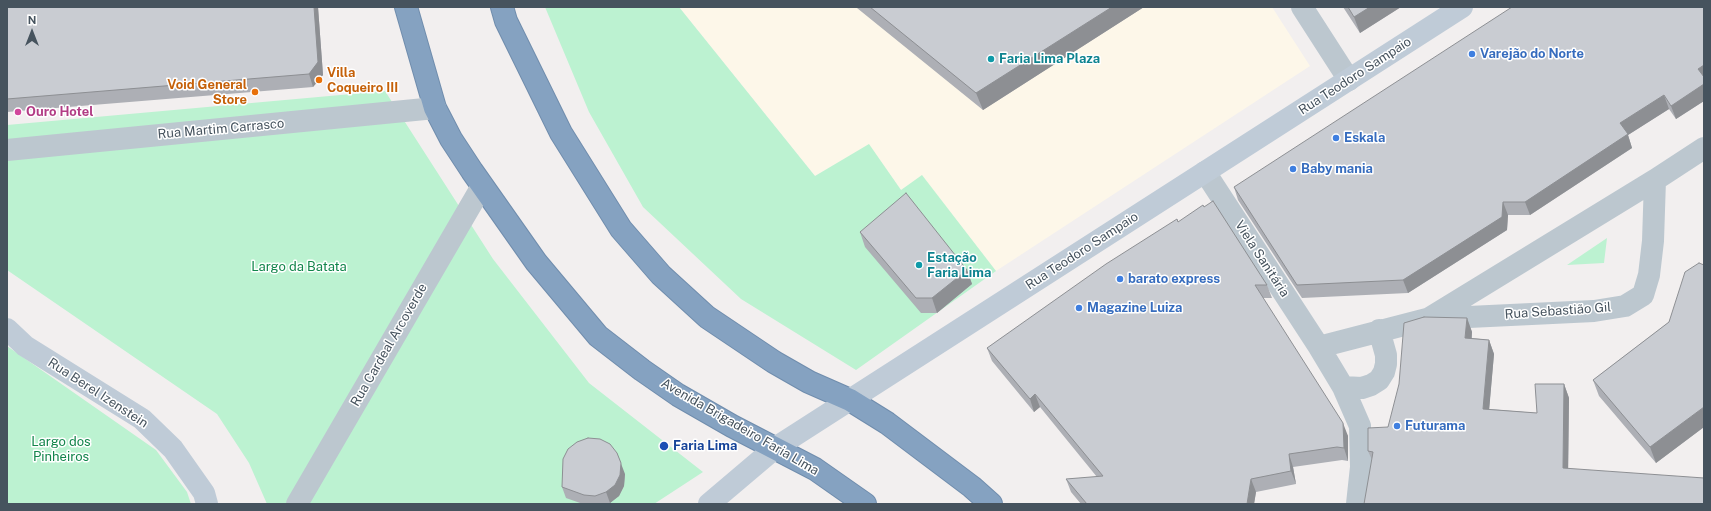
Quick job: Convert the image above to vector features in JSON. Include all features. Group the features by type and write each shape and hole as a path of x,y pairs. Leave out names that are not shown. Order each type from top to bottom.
{"highway":[{"name":"Avenida Brigadeiro Faria Lima","path":"406,7 435,108 451,139 482,186 536,262 598,336 642,370 678,395 732,426 815,469 865,504"},
{"path":"502,7 509,27 561,133 621,229 661,275 707,317 774,362 809,382 850,400 887,423 972,487 991,504"}],"main road":[{"name":"Rua Teodoro Sampaio","path":"709,504 775,448 1462,7"},
{"name":"Rua Berel Izenstein","path":"7,329 25,346 142,419 174,449 204,493 207,504"}],"street":[{"path":"1302,7 1349,80"},
{"name":"Rua Martim Carrasco","path":"7,150 435,108"},
{"name":"Rua Sebastião Gil","path":"1427,319 1655,180 1704,148"},
{"name":"Viela Sanitária","path":"1205,172 1319,347 1343,387 1360,426 1361,467 1357,504"},
{"name":"Rua Sebastião Gil","path":"1319,347 1379,330 1427,319 1594,311 1625,306 1643,295 1649,275 1655,180"},
{"name":"Rua Cardeal Arcoverde","path":"297,504 482,186"},
{"path":"1343,387 1362,388 1379,380 1384,372 1386,364 1386,355 1379,330"}],"shaded area":[{"path":"679,7 1272,7 1310,66 996,271 922,176 901,190 869,145 815,176"}],"green space":[{"path":"545,7 679,7 815,176 869,144 901,190 922,175 996,271 856,370 741,299 643,207 589,112"},
{"name":"Largo da Batata","path":"385,91 493,259 589,383 703,472 654,504 267,504 249,463 217,414 7,270 7,125"},
{"path":"1607,238 1604,263 1567,265"},
{"name":"Largo dos Pinheiros","path":"7,346 156,450 187,492 191,504 7,504"}],"building":[{"path":"7,7 314,7 318,62 309,74 7,99"},
{"name":"Faria Lima Plaza","path":"870,7 1112,7 976,93"},
{"path":"1348,7 1370,7 1354,17"},
{"path":"1512,7 1704,7 1704,65 1698,69 1704,77 1704,84 1671,106 1664,95 1620,123 1628,134 1525,202 1503,202 1502,217 1403,280 1297,285 1234,187"},
{"name":"Estação Faria Lima","path":"906,193 967,270 932,298 916,298 860,232"},
{"path":"1213,201 1267,285 1255,285 1343,423 1344,448 1337,447 1289,454 1291,471 1251,479 1247,504 1087,504 1066,479 1103,476 1035,394 1030,399 987,348 1106,264 1177,219 1178,222 1203,205 1204,207"},
{"path":"1699,263 1704,265 1704,407 1650,447 1593,380 1669,322 1685,272"},
{"path":"1424,317 1467,318 1465,338 1489,340 1483,409 1537,413 1535,384 1564,384 1563,468 1704,478 1704,504 1364,504 1373,452 1368,451 1368,428 1388,427 1399,384 1404,323"},
{"path":"588,438 600,439 610,444 617,453 621,463 620,475 615,485 606,492 595,496 584,495 562,487 563,459 568,449 577,442"}],"place":[{"name":"Varejão do Norte","path":"1472,54"},
{"name":"Faria Lima Plaza","path":"991,59"},
{"name":"Villa Coqueiro III","path":"319,80"},
{"name":"Void General Store","path":"255,92"},
{"name":"Ouro Hotel","path":"18,112"},
{"name":"Eskala","path":"1336,138"},
{"name":"Baby mania","path":"1293,169"},
{"name":"Estação Faria Lima","path":"919,265"},
{"name":"barato express","path":"1120,279"},
{"name":"Magazine Luiza","path":"1079,308"},
{"name":"Futurama","path":"1397,426"},
{"name":"Faria Lima","path":"664,446"}]}
